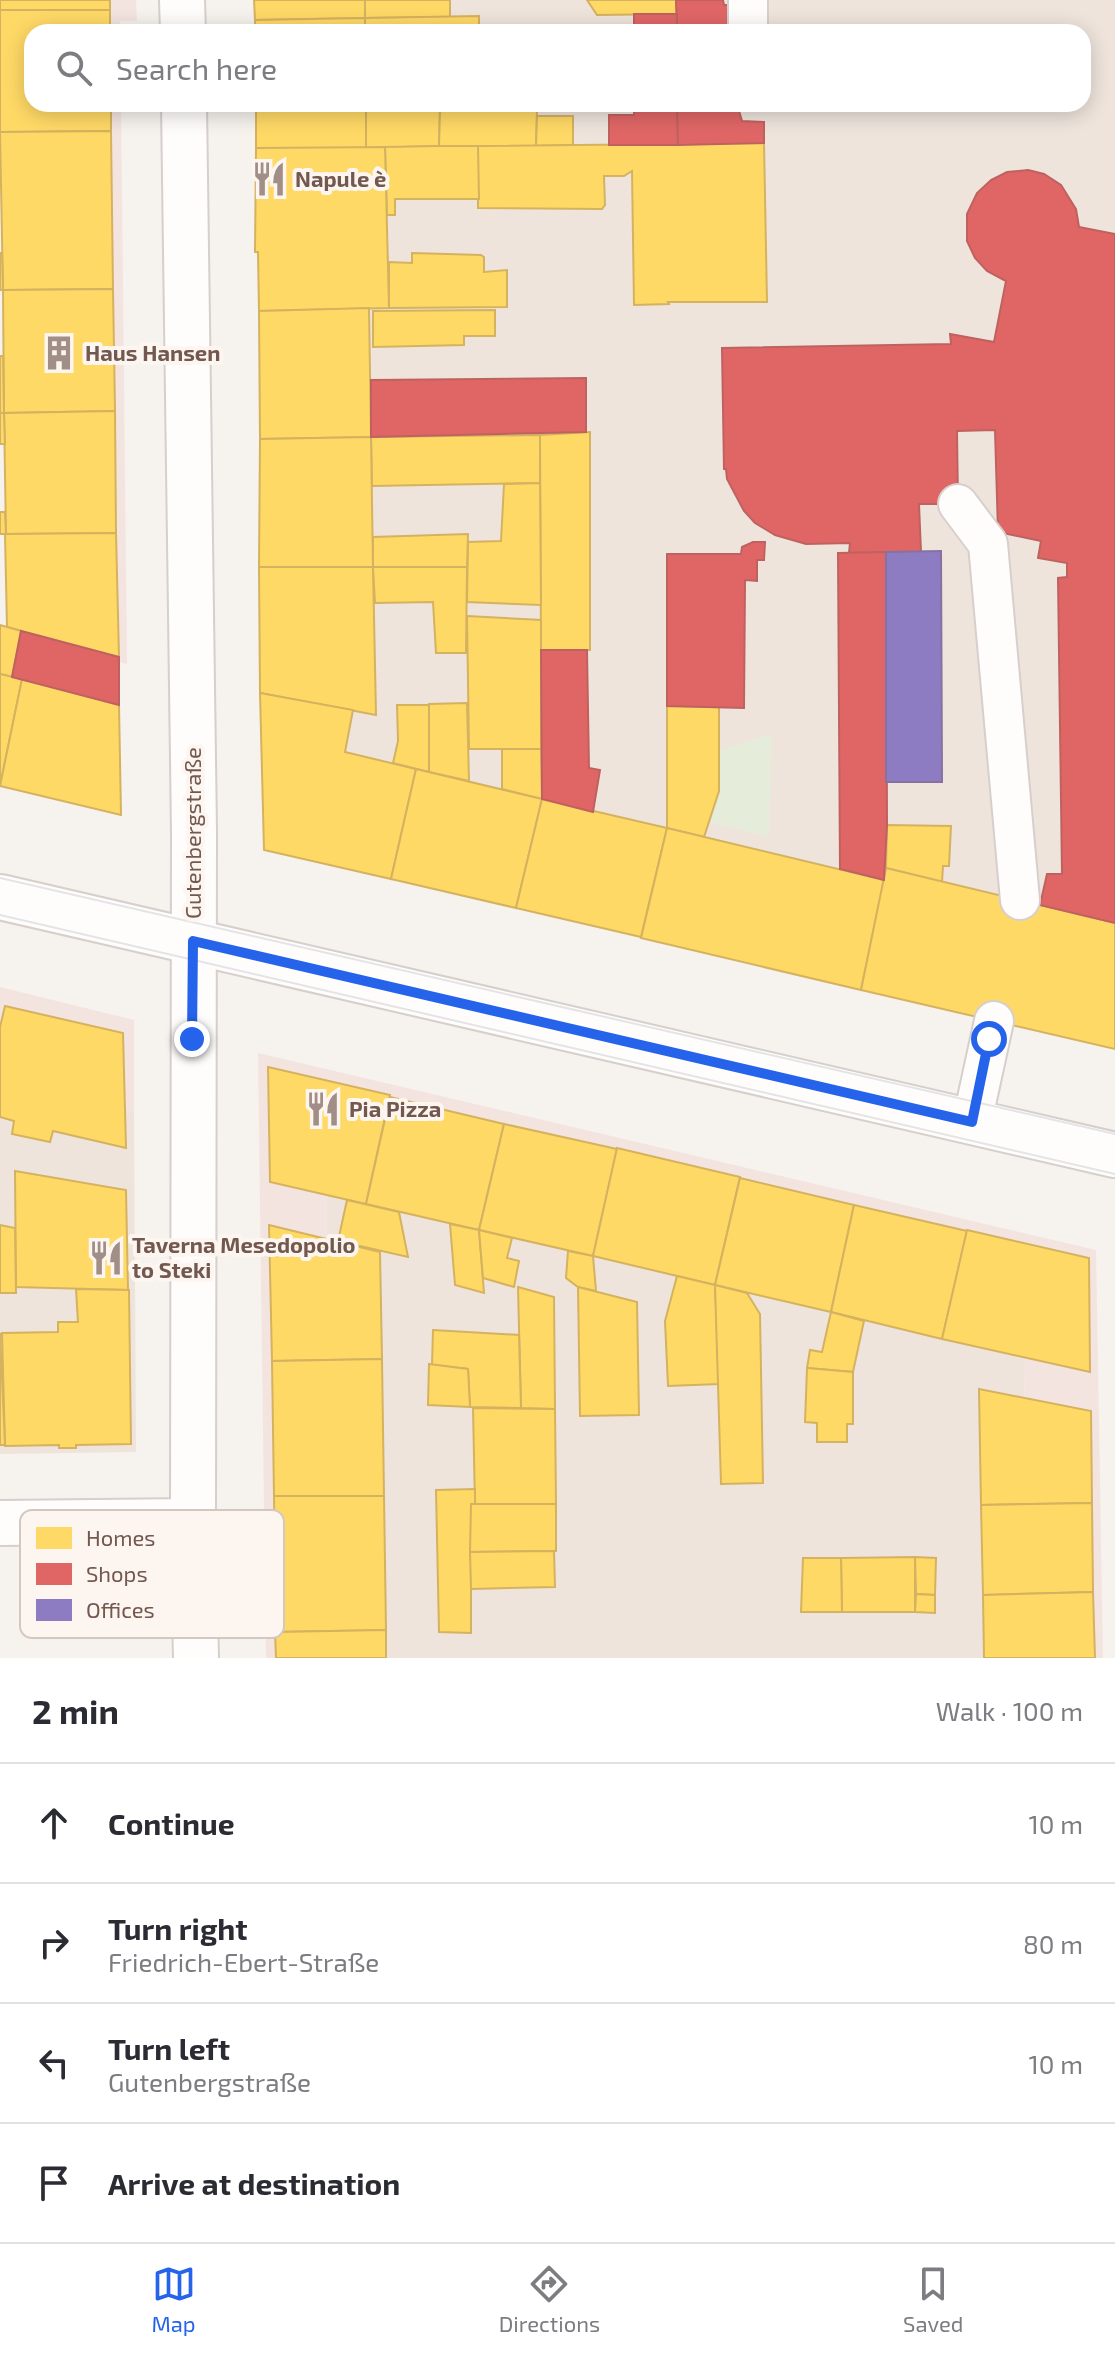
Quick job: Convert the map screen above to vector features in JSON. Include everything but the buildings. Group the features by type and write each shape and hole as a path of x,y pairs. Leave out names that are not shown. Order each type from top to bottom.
{"street":[{"path":"182,0 183,24"},
{"name":"Gutenbergstraße","path":"184,112 193,941 193,1510"},
{"path":"0,897 1115,1155"},
{"path":"0,1523 20,1523"},
{"name":"Gutenbergstraße","path":"196,1638 196,1658"}],"lane":[{"path":"748,0 748,24"},
{"path":"958,504 988,544 1020,900"},
{"path":"972,1122 994,1021"}],"shaded area":[{"path":"61,0 136,0 137,21 61,24"},
{"path":"307,0 1115,0 1115,976 316,786 308,112 1091,112 1091,24 308,24"},
{"path":"61,112 121,112 127,664 63,646"},
{"path":"0,987 134,1020 134,1111 0,1078"},
{"path":"258,1053 1096,1250 1103,1658 1030,1658 1023,1321 326,1156 331,1658 266,1658 266,1638 284,1638 284,1510 264,1510"},
{"path":"0,1078 134,1111 136,1452 0,1454"},
{"path":"326,1156 1023,1321 1030,1658 331,1658"}],"green space":[{"path":"762,736 772,737 769,836 709,823 719,791 719,751"}],"tram line":[{"path":"0,878 1115,1134"},
{"path":"0,915 1115,1174"}],"place":[{"name":"Napule è","path":"269,179"},
{"name":"Haus Hansen","path":"59,353"},
{"name":"Pia Pizza","path":"323,1109"},
{"name":"Taverna Mesedopolio to Steki","path":"106,1258"}],"route":[{"path":"192,1039 193,941 972,1122 989,1039"}]}
